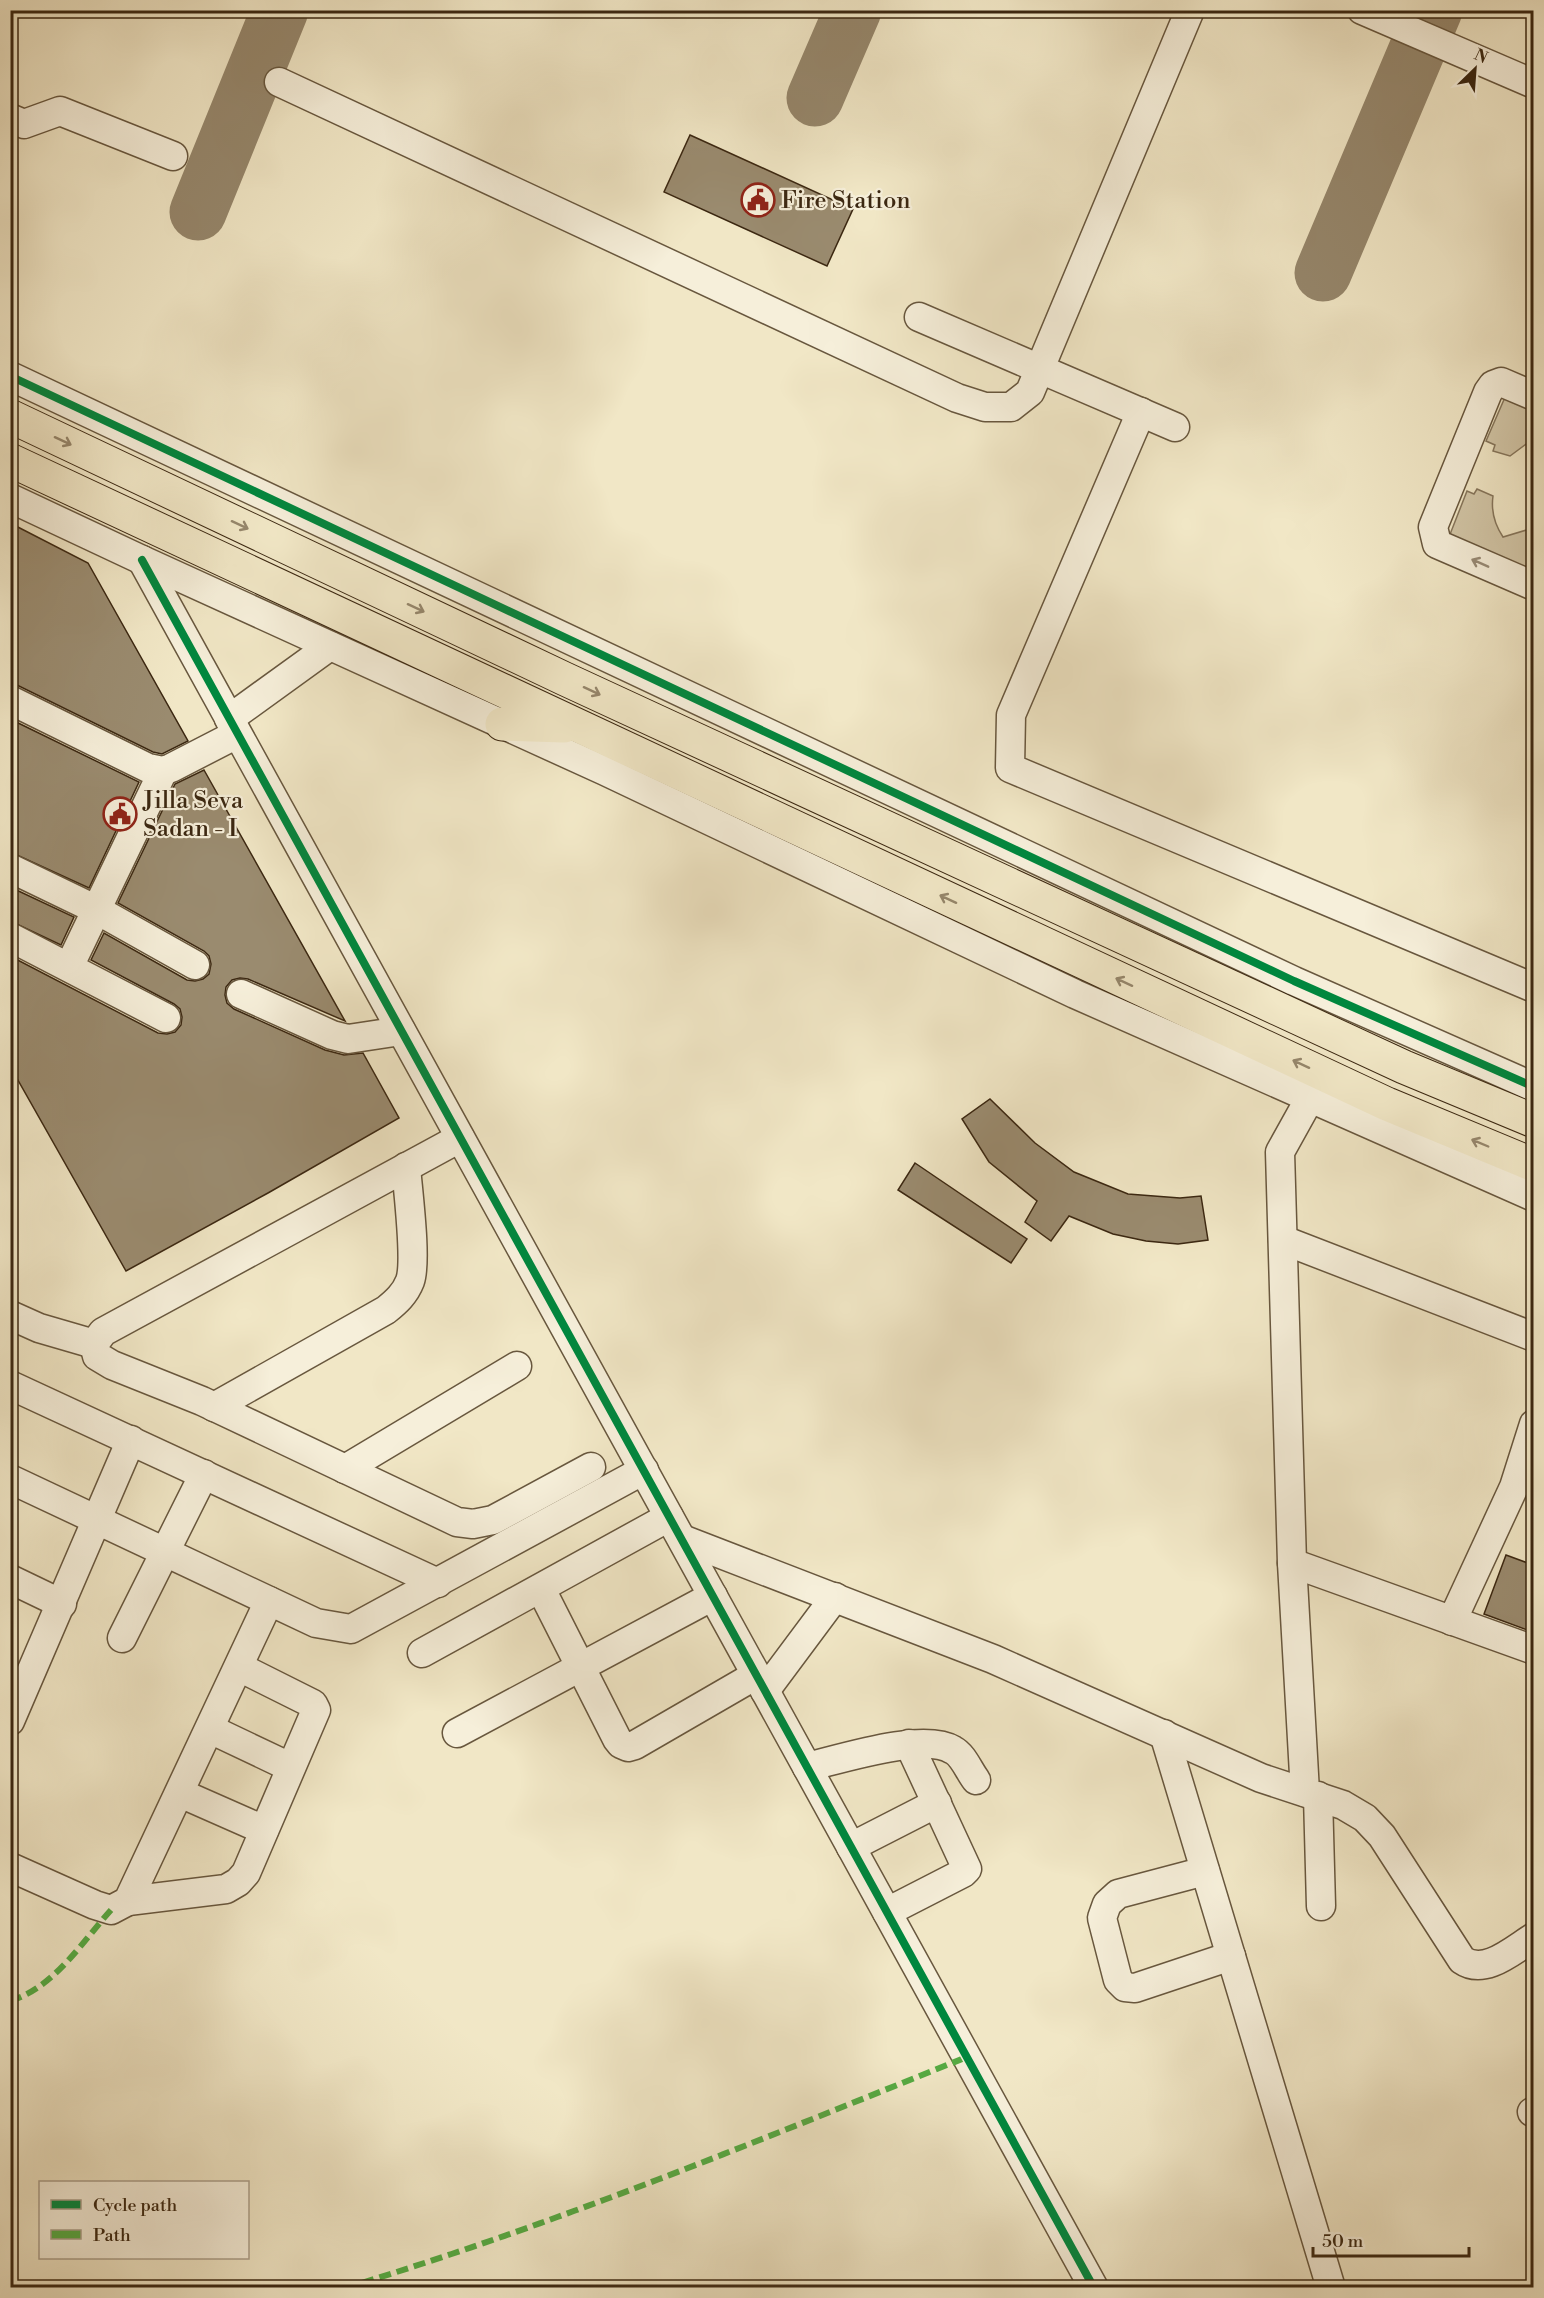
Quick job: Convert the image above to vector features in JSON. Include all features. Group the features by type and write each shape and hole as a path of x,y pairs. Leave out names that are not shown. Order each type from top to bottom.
{"highway":[{"path":"10,416 608,699 1404,1067 1533,1121"},
{"path":"10,460 1376,1099 1533,1165"},
{"path":"502,724 577,726"}],"street":[{"path":"279,82 957,398 985,407 1011,407 1030,392 1190,10"},
{"path":"1362,10 1533,84"},
{"path":"10,118 24,124 60,111 173,156"},
{"path":"919,317 1175,427"},
{"path":"10,376 1283,976 1533,1087"},
{"path":"1533,396 1501,382 1493,385 1488,392 1433,526 1437,544 1533,586"},
{"path":"1141,412 1011,715 1010,768 1533,988"},
{"path":"10,498 502,724 1075,994 1533,1197"},
{"path":"142,560 1094,2288"},
{"path":"69,967 163,771 233,727 330,646"},
{"path":"10,700 148,768 163,771"},
{"path":"10,868 97,910 195,965"},
{"path":"10,937 166,1018"},
{"path":"241,994 332,1035 348,1039 401,1031"},
{"path":"1310,1098 1280,1152 1292,1563 1321,1906"},
{"path":"94,1344 103,1332 460,1138"},
{"path":"214,1407 386,1310 401,1298 411,1280 412,1258 406,1167"},
{"path":"1283,1240 1533,1337"},
{"path":"10,1315 39,1328 94,1344"},
{"path":"94,1344 97,1356 112,1365 214,1407 457,1522 473,1524 493,1520 591,1467"},
{"path":"345,1469 517,1366"},
{"path":"10,1385 438,1583"},
{"path":"1452,1621 1514,1487 1533,1424"},
{"path":"10,1721 21,1673 62,1604 131,1440"},
{"path":"10,1479 316,1623 351,1629 644,1470"},
{"path":"123,1638 204,1474"},
{"path":"422,1653 541,1589 676,1528 835,1597 993,1659 1261,1778 1343,1805 1365,1818 1382,1836 1462,1960 1470,1965 1489,1964 1533,1938"},
{"path":"1292,1563 1533,1650"},
{"path":"10,1580 62,1604"},
{"path":"541,1589 617,1739 628,1747 761,1683 835,1597"},
{"path":"457,1733 713,1596"},
{"path":"128,1901 269,1601"},
{"path":"10,1867 111,1910 128,1901 226,1888 238,1882 246,1873 316,1707 239,1667"},
{"path":"210,1730 290,1767"},
{"path":"1164,1734 1331,2288"},
{"path":"807,1767 909,1744 935,1743 956,1751 976,1780"},
{"path":"887,1912 967,1869 909,1744"},
{"path":"180,1793 264,1830"},
{"path":"851,1847 937,1803"},
{"path":"1205,1871 1118,1894 1107,1904 1102,1918 1118,1980 1125,1987 1135,1989 1231,1956"}],"shaded area":[{"path":"1506,395 1533,406 1533,439 1510,456 1493,451 1495,445 1486,441"},
{"path":"1477,489 1493,496 1494,517 1503,537 1533,528 1533,578 1447,542 1467,491 1474,494"}],"building":[{"name":"Fire Station","path":"690,135 853,209 827,266 664,192"},
{"path":"10,523 88,563 188,741 162,754 153,752 17,685 10,684"},
{"path":"10,719 139,782 89,888 10,852"},
{"path":"204,770 345,1021 248,979 232,980 226,987 227,1003 234,1009 325,1050 344,1055 363,1053 399,1118 126,1271 10,1066 10,956 158,1033 175,1032 181,1025 180,1009 91,960 104,933 187,980 203,979 209,974 211,964 209,956 204,951 118,903 175,784"},
{"path":"10,887 74,917 61,945 10,921"},
{"path":"990,1099 1035,1143 1074,1172 1128,1194 1180,1198 1201,1196 1208,1240 1178,1244 1146,1241 1113,1234 1069,1216 1051,1241 1025,1222 1037,1201 989,1162 962,1119"},
{"path":"915,1163 1027,1239 1011,1263 898,1190"},
{"path":"1506,1555 1533,1565 1533,1632 1484,1614"}],"taxiway":[{"path":"198,212 280,10"},
{"path":"815,98 853,10"},
{"path":"1323,273 1434,10"}],"marked path":[{"path":"10,2001 26,1995 54,1975 111,1910"},
{"path":"345,2288 581,2208 967,2057"}],"cycle path":[{"path":"10,376 1294,981 1534,1087"},
{"path":"142,560 1094,2288"}],"place":[{"name":"Fire Station","path":"758,200"},
{"name":"Jilla Seva Sadan - I","path":"120,814"}]}
